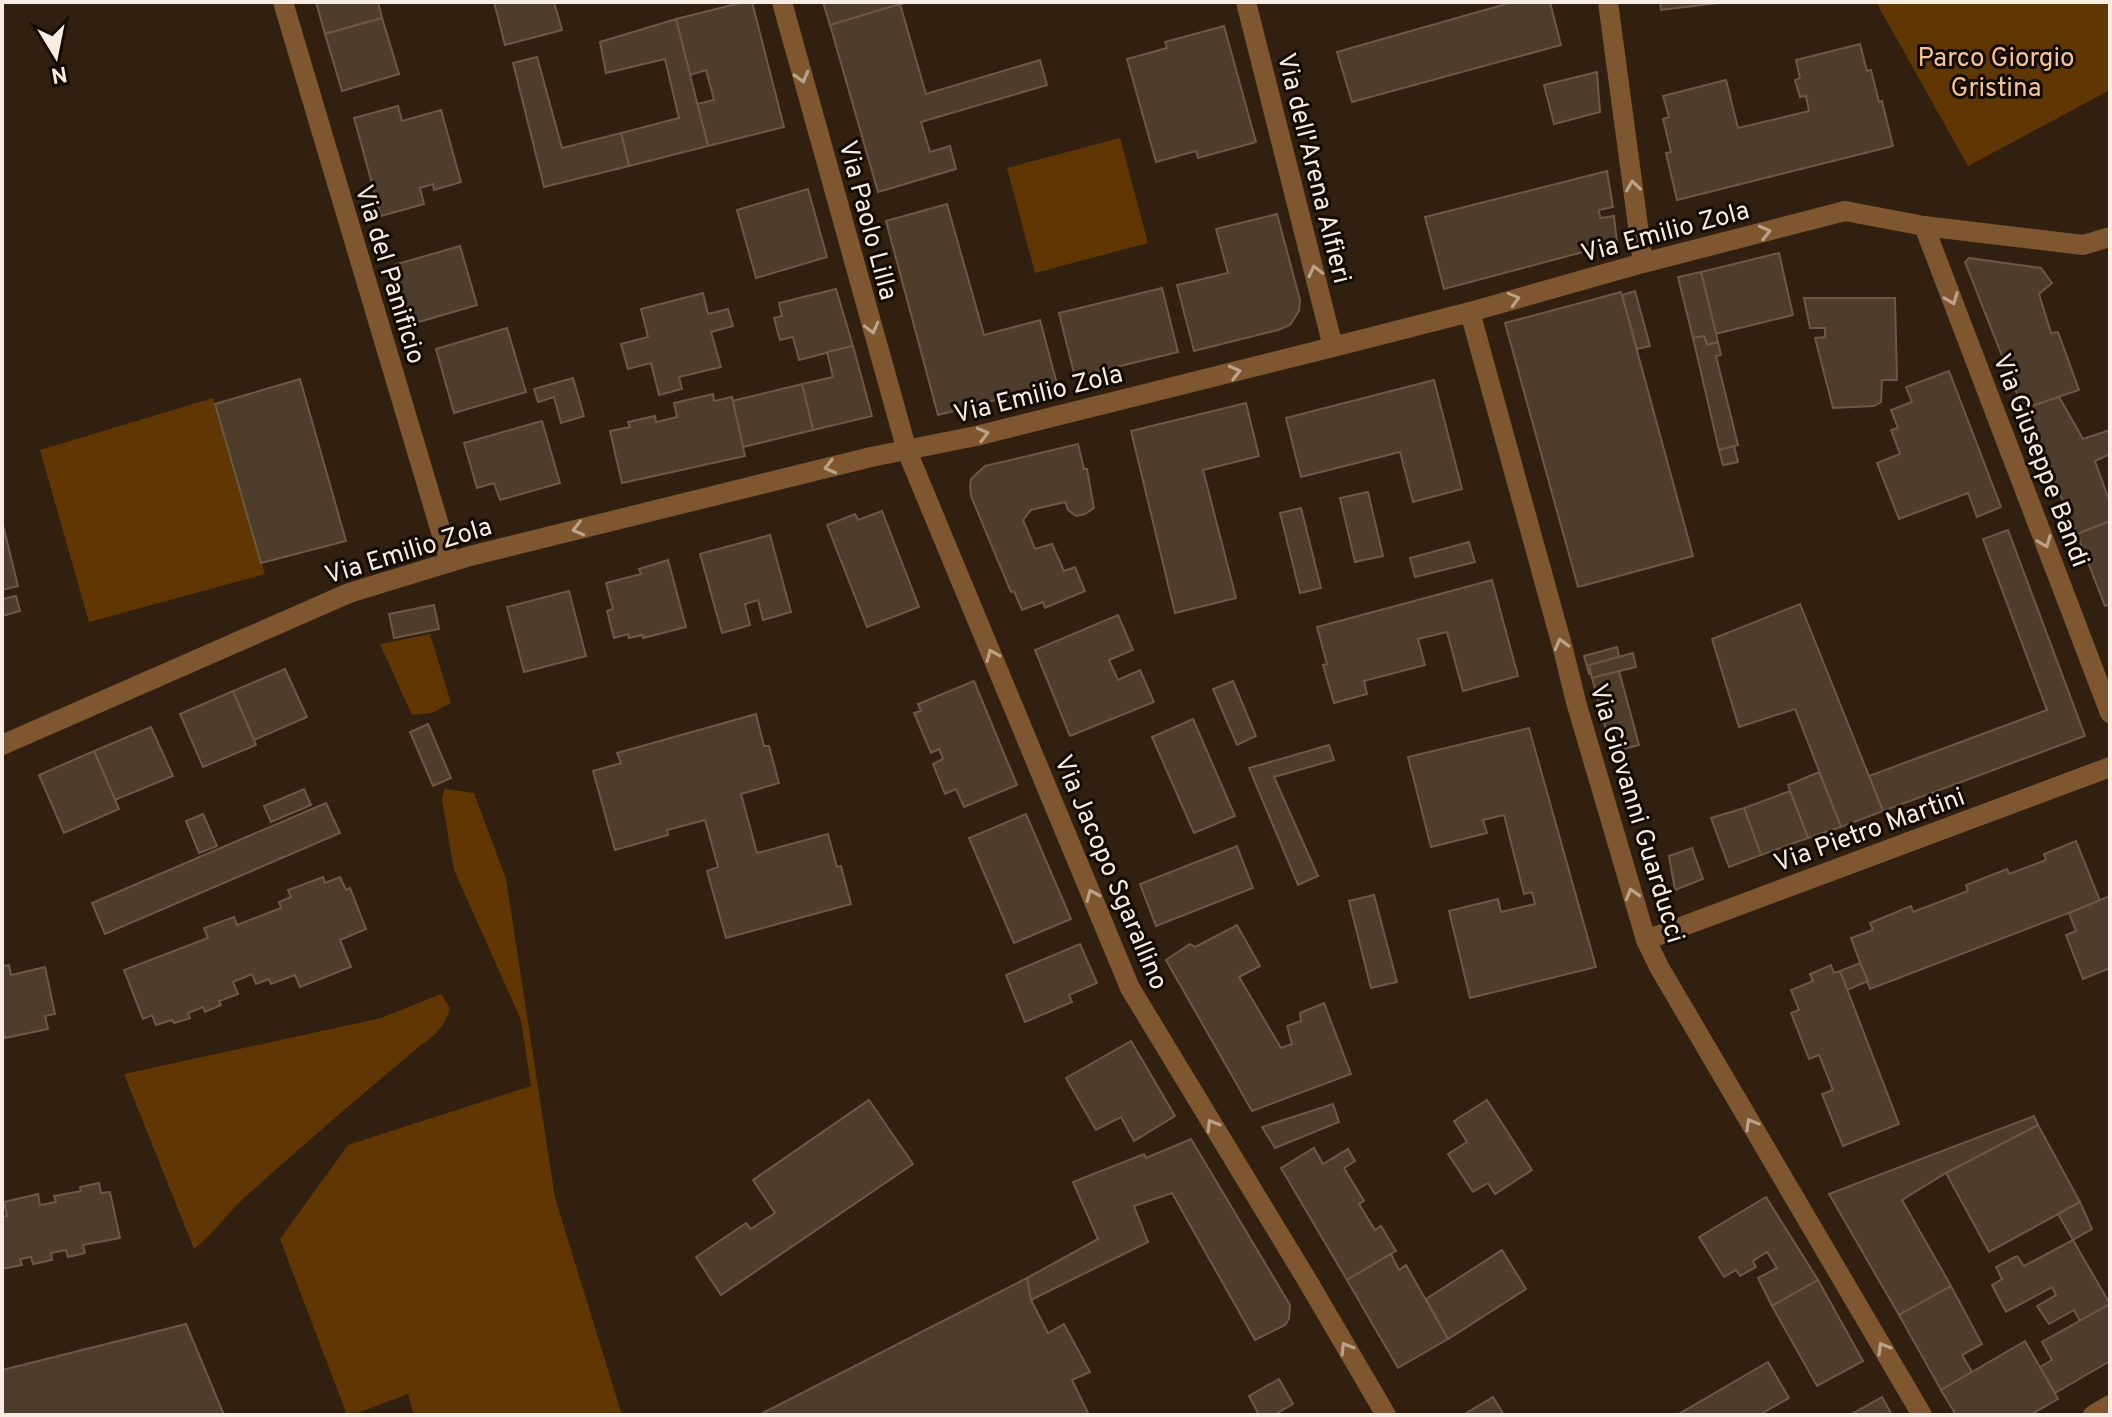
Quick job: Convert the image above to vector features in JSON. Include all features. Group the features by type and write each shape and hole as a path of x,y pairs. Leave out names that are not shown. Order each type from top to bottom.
{"street":[{"name":"Via del Panificio","path":"283,2 450,562"},
{"name":"Via Paolo Lilla","path":"782,2 907,451"},
{"name":"Via dell'Arena Alfieri","path":"1246,2 1333,347"},
{"path":"1608,2 1643,263"},
{"name":"Via Emilio Zola","path":"2,745 318,605 450,562 871,457 992,432 1333,347 1845,211 1924,226 2083,245 2110,237"},
{"name":"Via Giuseppe Bandi","path":"1924,226 2110,713"},
{"name":"Via Giovanni Guarducci","path":"1470,312 1576,702 1646,940 1675,995 1922,1415"},
{"name":"Via Jacopo Sgarallino","path":"907,451 1130,988 1386,1415"},
{"name":"Via Pietro Martini","path":"1646,940 2110,767"},
{"path":"2093,1415 2110,1405"}],"green space":[{"name":"Parco Giorgio Gristina","path":"1876,2 2110,2 2110,90 1968,166"},
{"path":"1120,138 1148,243 1035,273 1007,168"},
{"path":"213,398 265,574 89,622 40,450"},
{"path":"430,634 451,703 432,713 412,715 380,644"},
{"path":"444,789 474,793 506,879 555,1198 622,1415 414,1415 408,1394 347,1415 280,1239 348,1145 531,1086 521,1020 454,870 442,800"},
{"path":"441,994 450,1008 446,1020 435,1034 238,1203 194,1249 124,1074 381,1018"}],"building":[{"path":"316,2 378,2 382,18 325,34"},
{"path":"494,2 554,2 562,30 505,45"},
{"path":"752,2 784,127 708,146 697,104 714,100 706,70 690,75 676,19"},
{"path":"823,2 908,2 830,25"},
{"path":"1513,2 1550,2 1561,45 1352,102 1337,52"},
{"path":"1660,2 1727,2 1661,10"},
{"path":"900,4 926,94 1040,60 1047,85 921,122 930,152 950,146 956,169 878,192 830,25"},
{"path":"382,18 399,74 342,91 325,34"},
{"path":"676,19 708,146 629,166 621,133 679,118 665,59 606,73 600,42"},
{"path":"1224,26 1256,142 1198,158 1196,151 1156,162 1127,59 1167,48 1165,42"},
{"path":"1860,44 1867,71 1871,70 1879,102 1882,101 1893,146 1677,200 1666,153 1671,152 1663,119 1669,117 1663,96 1726,80 1738,128 1809,111 1806,96 1800,97 1795,80 1800,78 1796,60"},
{"path":"537,57 562,148 621,133 629,166 544,187 513,63"},
{"path":"1597,72 1600,112 1554,124 1544,85"},
{"path":"398,106 402,121 441,110 461,182 434,190 433,184 420,188 424,204 381,216 354,118"},
{"path":"1607,171 1613,207 1599,210 1600,218 1614,216 1617,243 1444,289 1425,217"},
{"path":"808,189 827,257 756,278 737,210"},
{"path":"947,204 984,335 1040,320 1057,384 938,415 886,221"},
{"path":"1277,214 1300,300 1299,311 1290,325 1278,330 1194,351 1177,285 1228,273 1216,229"},
{"path":"460,246 477,305 412,324 394,265"},
{"path":"1779,253 1793,315 1715,334 1701,272"},
{"path":"1969,258 2041,268 2052,283 2039,294 2051,333 2058,332 2079,390 2023,409 1965,262"},
{"path":"1701,272 1718,342 1707,345 1704,336 1693,338 1678,277"},
{"path":"1162,288 1178,352 1075,377 1059,313"},
{"path":"836,289 853,346 799,360 793,337 780,340 774,318 782,316 779,303"},
{"path":"1635,291 1650,346 1637,349 1622,295"},
{"path":"1621,292 1693,556 1578,587 1505,323"},
{"path":"703,293 708,314 728,309 733,326 711,332 721,367 679,377 682,389 659,395 651,363 628,369 621,344 648,337 641,309"},
{"path":"1804,298 1895,298 1897,380 1882,380 1881,402 1874,406 1833,408 1815,338 1825,337 1825,328 1810,328"},
{"path":"507,328 526,392 454,413 436,349"},
{"path":"1704,336 1707,345 1718,342 1721,355 1716,356 1738,445 1719,450 1693,338"},
{"path":"853,346 872,416 813,430 802,384 833,377 827,352"},
{"path":"1949,371 2001,507 1977,517 1968,493 1899,519 1877,463 1900,454 1891,430 1898,428 1891,410 1912,402 1906,387"},
{"path":"573,378 584,416 561,423 554,397 538,402 534,389"},
{"path":"300,379 346,541 261,563 215,404"},
{"path":"1434,380 1462,489 1413,502 1400,452 1301,477 1286,418"},
{"path":"802,384 813,430 743,447 732,401"},
{"path":"713,394 714,401 732,397 745,456 622,483 610,431 630,427 628,422 655,416 656,422 677,417 674,403"},
{"path":"2059,397 2083,439 2110,430 2110,454 2095,461 2110,503 2110,521 2077,534 2023,409"},
{"path":"1246,403 1259,456 1203,470 1236,598 1175,613 1131,431"},
{"path":"542,421 560,483 500,500 494,483 477,488 464,443"},
{"path":"1078,444 1084,469 1087,469 1094,508 1076,516 1068,510 1065,502 1031,510 1023,520 1035,549 1052,544 1064,571 1075,567 1085,591 1045,608 1043,602 1022,610 1014,591 1011,592 971,496 971,479 985,466"},
{"path":"1734,446 1738,462 1723,465 1719,450"},
{"path":"1368,492 1383,556 1355,562 1340,498"},
{"path":"1301,508 1321,588 1300,593 1280,513"},
{"path":"882,511 919,607 867,627 827,525 855,514 858,520"},
{"path":"2,521 18,586 2,590"},
{"path":"2110,521 2110,604 2105,606 2077,534"},
{"path":"2008,530 2085,736 1883,811 1869,776 2047,710 1983,539"},
{"path":"770,535 791,612 763,620 758,600 745,604 750,625 722,633 700,554"},
{"path":"1469,542 1475,562 1415,577 1410,558"},
{"path":"668,560 686,627 643,638 642,635 629,638 628,634 614,638 607,611 613,609 606,583 641,574 639,569"},
{"path":"1492,580 1518,676 1463,691 1447,632 1418,639 1425,665 1364,681 1367,694 1334,703 1323,665 1327,664 1317,627"},
{"path":"569,591 586,656 524,672 507,607"},
{"path":"16,596 20,611 2,616 2,599"},
{"path":"1800,604 1883,811 1841,827 1795,709 1739,727 1712,639"},
{"path":"434,605 439,629 394,638 389,614"},
{"path":"1118,615 1133,650 1109,660 1118,680 1140,670 1154,702 1070,736 1035,650"},
{"path":"1617,647 1621,665 1589,674 1584,656"},
{"path":"1633,653 1636,667 1592,678 1589,665"},
{"path":"285,669 307,717 254,740 233,691"},
{"path":"1619,671 1639,745 1612,752 1592,678"},
{"path":"974,681 1017,785 964,807 956,789 945,794 933,764 943,759 939,749 931,753 914,713 921,711 918,704"},
{"path":"1233,681 1256,736 1237,745 1213,689"},
{"path":"233,691 256,745 203,767 180,714"},
{"path":"756,714 764,746 769,746 779,783 741,794 757,853 828,834 851,904 726,938 707,871 718,867 705,820 667,830 668,835 615,850 593,771 621,763 617,753"},
{"path":"1193,719 1235,816 1194,833 1152,737"},
{"path":"428,724 451,778 433,786 410,732"},
{"path":"151,727 173,776 115,800 94,751"},
{"path":"1529,728 1596,967 1470,998 1449,911 1498,899 1501,912 1535,904 1532,892 1524,894 1504,815 1483,820 1487,833 1431,847 1408,757"},
{"path":"1329,745 1334,760 1274,777 1318,876 1298,885 1249,768"},
{"path":"94,751 119,809 64,833 39,775"},
{"path":"1819,772 1841,827 1808,838 1788,785"},
{"path":"304,789 311,805 271,822 264,806"},
{"path":"1790,791 1808,838 1761,855 1744,808"},
{"path":"326,803 340,833 105,934 92,903"},
{"path":"1744,808 1761,855 1729,867 1711,818"},
{"path":"203,814 217,846 199,853 186,821"},
{"path":"1026,814 1071,919 1014,943 969,838"},
{"path":"2076,841 2100,901 1870,989 1851,938 1873,930 1870,923 1911,906 1913,912 1968,891 1966,885 2007,869 2009,874 2046,860 2044,854"},
{"path":"1237,846 1253,888 1156,926 1140,884"},
{"path":"1692,848 1703,879 1675,890 1669,856"},
{"path":"323,877 325,883 340,877 346,890 350,888 366,929 340,940 351,967 300,987 295,975 271,984 269,979 256,984 252,974 233,982 238,994 219,1001 221,1005 205,1012 203,1007 188,1013 190,1018 174,1023 172,1020 156,1025 152,1015 143,1019 124,970 208,938 204,928 234,917 237,925 281,908 279,902 291,897 288,890"},
{"path":"1374,895 1397,982 1371,988 1349,901"},
{"path":"2110,896 2110,968 2083,979 2066,935 2076,931 2069,913"},
{"path":"1237,925 1260,966 1239,977 1281,1048 1292,1044 1287,1026 1301,1021 1300,1013 1324,1003 1351,1074 1252,1111 1166,960 1190,944 1195,947"},
{"path":"1080,944 1097,983 1069,995 1072,1002 1025,1022 1006,975"},
{"path":"1860,963 1868,981 1847,990 1840,971"},
{"path":"9,965 11,975 45,967 55,1014 45,1016 48,1029 5,1038 2,1027 2,966"},
{"path":"1831,965 1834,973 1840,971 1899,1124 1843,1146 1822,1094 1833,1090 1819,1055 1809,1059 1791,1013 1799,1010 1791,990 1813,981 1810,974"},
{"path":"1131,1041 1175,1116 1134,1141 1121,1117 1096,1130 1066,1078"},
{"path":"869,1100 913,1164 721,1295 696,1257 746,1223 751,1229 775,1213 753,1180"},
{"path":"1487,1100 1532,1170 1495,1194 1488,1183 1473,1192 1448,1154 1467,1142 1454,1121"},
{"path":"1333,1104 1339,1122 1275,1148 1262,1127"},
{"path":"2034,1116 2038,1125 1902,1200 1951,1286 1899,1315 1829,1194"},
{"path":"2038,1125 2080,1202 1989,1252 1946,1173"},
{"path":"1191,1139 1290,1305 1289,1319 1285,1325 1255,1340 1172,1193 1134,1206 1148,1242 1031,1300 1027,1278 1098,1239 1073,1182 1144,1154 1146,1158"},
{"path":"1314,1148 1323,1164 1348,1149 1355,1161 1344,1168 1364,1201 1359,1204 1375,1230 1381,1226 1396,1251 1347,1280 1281,1168"},
{"path":"99,1183 101,1193 110,1192 120,1238 83,1245 85,1253 68,1257 66,1250 51,1253 52,1260 33,1264 31,1257 20,1259 22,1265 2,1269 2,1217 7,1216 4,1202 38,1194 40,1205 56,1202 54,1196 81,1191 80,1187"},
{"path":"1766,1197 1818,1280 1772,1306 1758,1278 1777,1268 1767,1252 1753,1261 1756,1267 1740,1276 1736,1270 1724,1277 1699,1237"},
{"path":"2080,1202 2092,1229 2073,1240 2058,1214"},
{"path":"2073,1240 2110,1304 2080,1321 2074,1310 2049,1324 2037,1306 2056,1295 2052,1287 2006,1312 1992,1285 2002,1279 1996,1267 2017,1256 2024,1266"},
{"path":"1502,1250 1526,1289 1448,1339 1426,1299"},
{"path":"1391,1254 1399,1270 1406,1265 1448,1339 1398,1368 1347,1280"},
{"path":"1027,1278 1031,1300 1048,1333 1064,1324 1090,1372 1072,1380 1089,1415 759,1415"},
{"path":"1818,1280 1863,1361 1817,1386 1772,1306"},
{"path":"1951,1286 1982,1344 1962,1355 1972,1372 1941,1390 1899,1315"},
{"path":"2110,1304 2110,1361 2055,1393 2040,1367 2052,1360 2042,1342"},
{"path":"186,1324 224,1415 2,1415 2,1370"},
{"path":"2025,1341 2058,1399 2030,1415 1956,1415 1941,1390"},
{"path":"1768,1362 1789,1398 1759,1415 1677,1415"},
{"path":"1279,1379 1293,1404 1274,1415 1259,1415 1249,1396"},
{"path":"1493,1397 1504,1415 1463,1415"},
{"path":"1882,1397 1892,1415 1850,1415"}]}
